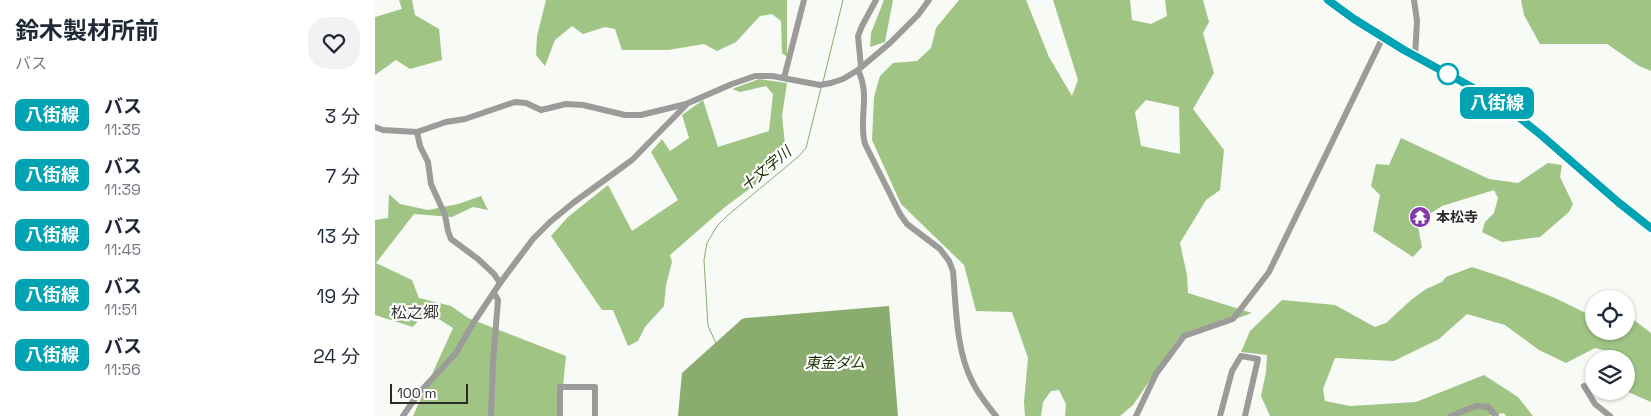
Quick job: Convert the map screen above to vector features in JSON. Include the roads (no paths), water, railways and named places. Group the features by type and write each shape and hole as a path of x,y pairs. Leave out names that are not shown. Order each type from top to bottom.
{"main road":[{"path":"1328,0 1383,37 1477,90 1521,119 1651,228"}],"street":[{"path":"785,78 804,0"},
{"path":"876,0 862,26 859,36 859,69 865,97 863,136 865,144 894,203 907,224 940,249 949,261 953,271 960,339 966,368 978,392 996,416"},
{"path":"375,127 383,130 417,132 446,122 465,119 515,102 526,103 541,110 566,104 583,105 625,115 641,114 687,104 716,90 755,76 771,76 819,85 831,83 843,79 859,69 890,43 918,15 929,0"},
{"path":"1414,0 1417,20 1415,56"},
{"path":"1136,416 1156,374 1184,336 1196,330 1219,325 1233,319 1269,272 1383,37"},
{"path":"403,416 418,394 456,353 500,283 533,239 549,222 573,203 633,160 687,104"},
{"path":"417,132 420,146 428,162 431,184 445,215 451,239 478,259 494,274 500,283"},
{"path":"491,416 498,300 494,293"},
{"path":"1220,416 1232,371 1241,356 1258,359 1245,416"},
{"path":"1584,386 1595,404 1610,416"},
{"path":"560,416 560,387 595,387 595,416"},
{"path":"1451,416 1475,406 1488,407 1496,416"}],"water":[{"name":"東金ダム","path":"889,306 898,416 678,416 682,373 742,319"}],"waterway":[{"name":"十文字川","path":"823,82 843,0"},
{"name":"十文字川","path":"716,343 708,326 704,260 707,243 717,226 728,215 798,157 806,148 821,88"}],"place":[{"name":"本松寺","path":"1420,217"}],"district":[{"name":"松之郷","path":"415,312"}]}
